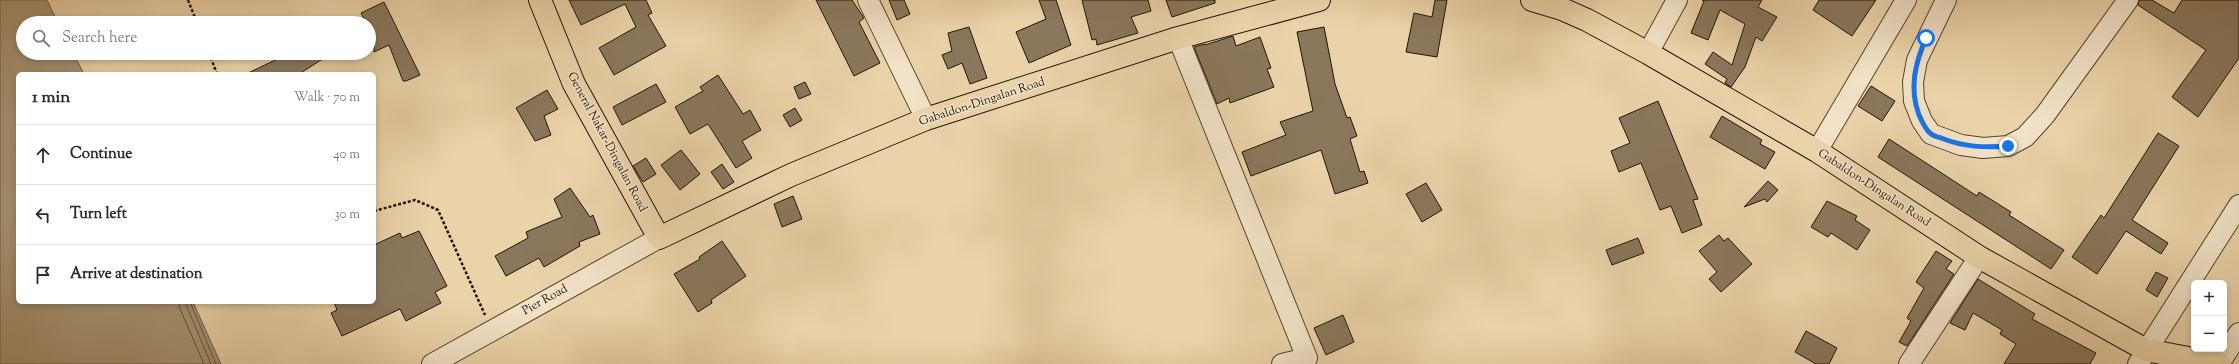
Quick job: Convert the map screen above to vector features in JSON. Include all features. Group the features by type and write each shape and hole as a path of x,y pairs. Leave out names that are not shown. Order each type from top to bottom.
{"main road":[{"name":"General Nakar-Dingalan Road","path":"540,0 574,84 659,238"},
{"name":"Gabaldon-Dingalan Road","path":"659,238 791,175 926,120 1178,38 1319,0"},
{"name":"Gabaldon-Dingalan Road","path":"1532,0 1562,9 1587,20 1648,53 1817,151 1979,257 2142,357 2219,364"}],"street":[{"path":"868,0 926,120"},
{"path":"1648,53 1677,0"},
{"path":"1817,151 1906,0"},
{"path":"1946,0 1917,60 1913,82 1914,101 1922,121 1931,134 1961,145 1984,148 2008,146 2025,137 2045,115 2128,0"},
{"path":"1178,38 1307,358 1282,364"},
{"path":"2142,357 2239,205"},
{"name":"Pier Road","path":"432,364 659,238"},
{"path":"1909,364 1979,257"},
{"path":"2219,364 2239,332"}],"path":[{"path":"188,0 194,16"},
{"path":"211,60 215,72"},
{"path":"376,210 415,200 438,210 492,330"}],"water":[{"path":"0,0 47,0 55,16 16,16 16,60 77,60 83,72 16,72 16,304 194,304 221,364 0,364"}],"building":[{"path":"569,0 646,0 652,13 648,15 666,46 614,75 599,48 636,27 625,4 581,25"},
{"path":"816,0 852,0 864,18 859,22 880,63 854,76"},
{"path":"889,0 904,0 910,14 897,20"},
{"path":"1039,0 1056,0 1071,45 1029,63 1016,32 1046,19"},
{"path":"1082,0 1148,0 1151,11 1131,17 1138,33 1097,45 1096,39 1092,40"},
{"path":"1166,0 1215,0 1215,3 1172,17"},
{"path":"1435,0 1447,0 1437,57 1406,52 1414,13 1432,17"},
{"path":"1702,0 1762,0 1758,7 1777,17 1762,41 1756,37 1745,67 1731,87 1725,83 1727,79 1705,64 1713,52 1732,65 1745,24 1720,10 1708,40 1691,33 1704,1"},
{"path":"1819,0 1876,0 1852,36 1813,10"},
{"path":"2139,0 2152,0 2174,13 2182,0 2239,0 2239,58 2198,117 2172,97 2206,50 2138,5"},
{"path":"384,2 420,75 403,81 389,45 376,51 376,16 362,16 361,13"},
{"path":"969,27 987,78 970,84 962,63 948,69 942,55 952,51 948,33"},
{"path":"1324,27 1335,84 1347,118 1350,117 1357,136 1350,139 1360,172 1364,171 1368,183 1335,194 1321,150 1251,176 1242,152 1286,135 1280,122 1313,111 1297,32"},
{"path":"1233,36 1236,46 1260,37 1271,68 1267,69 1274,87 1230,103 1229,98 1217,104 1194,47"},
{"path":"275,60 321,60 302,72 250,72"},
{"path":"718,75 743,114 750,110 761,130 742,141 752,158 736,168 708,124 690,134 675,107 703,91 700,87"},
{"path":"805,82 811,94 799,99 794,87"},
{"path":"656,84 666,102 622,125 613,107"},
{"path":"1871,86 1895,101 1882,121 1858,106"},
{"path":"547,90 558,109 544,116 551,135 535,141 516,108"},
{"path":"1658,101 1698,199 1693,200 1702,225 1682,233 1671,206 1660,210 1641,163 1619,172 1611,151 1630,143 1619,118"},
{"path":"795,108 802,120 790,127 783,115"},
{"path":"1722,116 1762,140 1760,144 1775,152 1765,169 1710,137"},
{"path":"2158,133 2179,146 2132,220 2168,243 2161,254 2126,231 2097,274 2072,257 2101,215 2104,218"},
{"path":"1889,139 1977,196 1979,192 2011,212 2009,215 2064,250 2051,269 1878,157"},
{"path":"681,150 700,174 680,190 661,165"},
{"path":"646,158 656,174 643,182 633,166"},
{"path":"722,164 734,182 723,189 711,172"},
{"path":"1768,181 1778,190 1767,202 1765,199 1744,207"},
{"path":"1426,183 1442,210 1422,222 1406,194"},
{"path":"570,188 590,217 593,215 600,234 579,242 580,246 544,267 539,258 506,276 495,256 528,238 526,232 562,217 554,199"},
{"path":"793,196 802,219 782,227 774,204"},
{"path":"1827,201 1857,216 1855,220 1870,230 1857,250 1831,233 1828,237 1811,227"},
{"path":"419,231 447,286 435,292 441,303 406,321 400,309 342,336 331,313 337,310 335,304 376,304 376,244 400,233 402,238"},
{"path":"1719,235 1724,241 1728,238 1752,264 1721,292 1709,279 1717,272 1699,251"},
{"path":"1638,238 1644,253 1612,265 1606,250"},
{"path":"722,241 746,276 711,300 712,303 698,312 674,274 700,259 699,257"},
{"path":"1936,251 1952,261 1946,269 1954,274 1907,346 1899,342 1911,321 1907,318 1924,288 1916,282"},
{"path":"2156,272 2168,278 2157,297 2146,290"},
{"path":"1978,279 2035,314 2032,319 2096,353 2090,364 2004,364 2016,344 2000,334 2002,330 1973,313 1965,330 1950,323"},
{"path":"1343,315 1354,342 1326,355 1314,328"},
{"path":"1806,331 1837,348 1829,364 1816,364 1795,352"}],"route":[{"path":"1926,38 1917,60 1913,82 1914,101 1922,121 1931,134 1961,145 1984,148 2008,146"}]}
